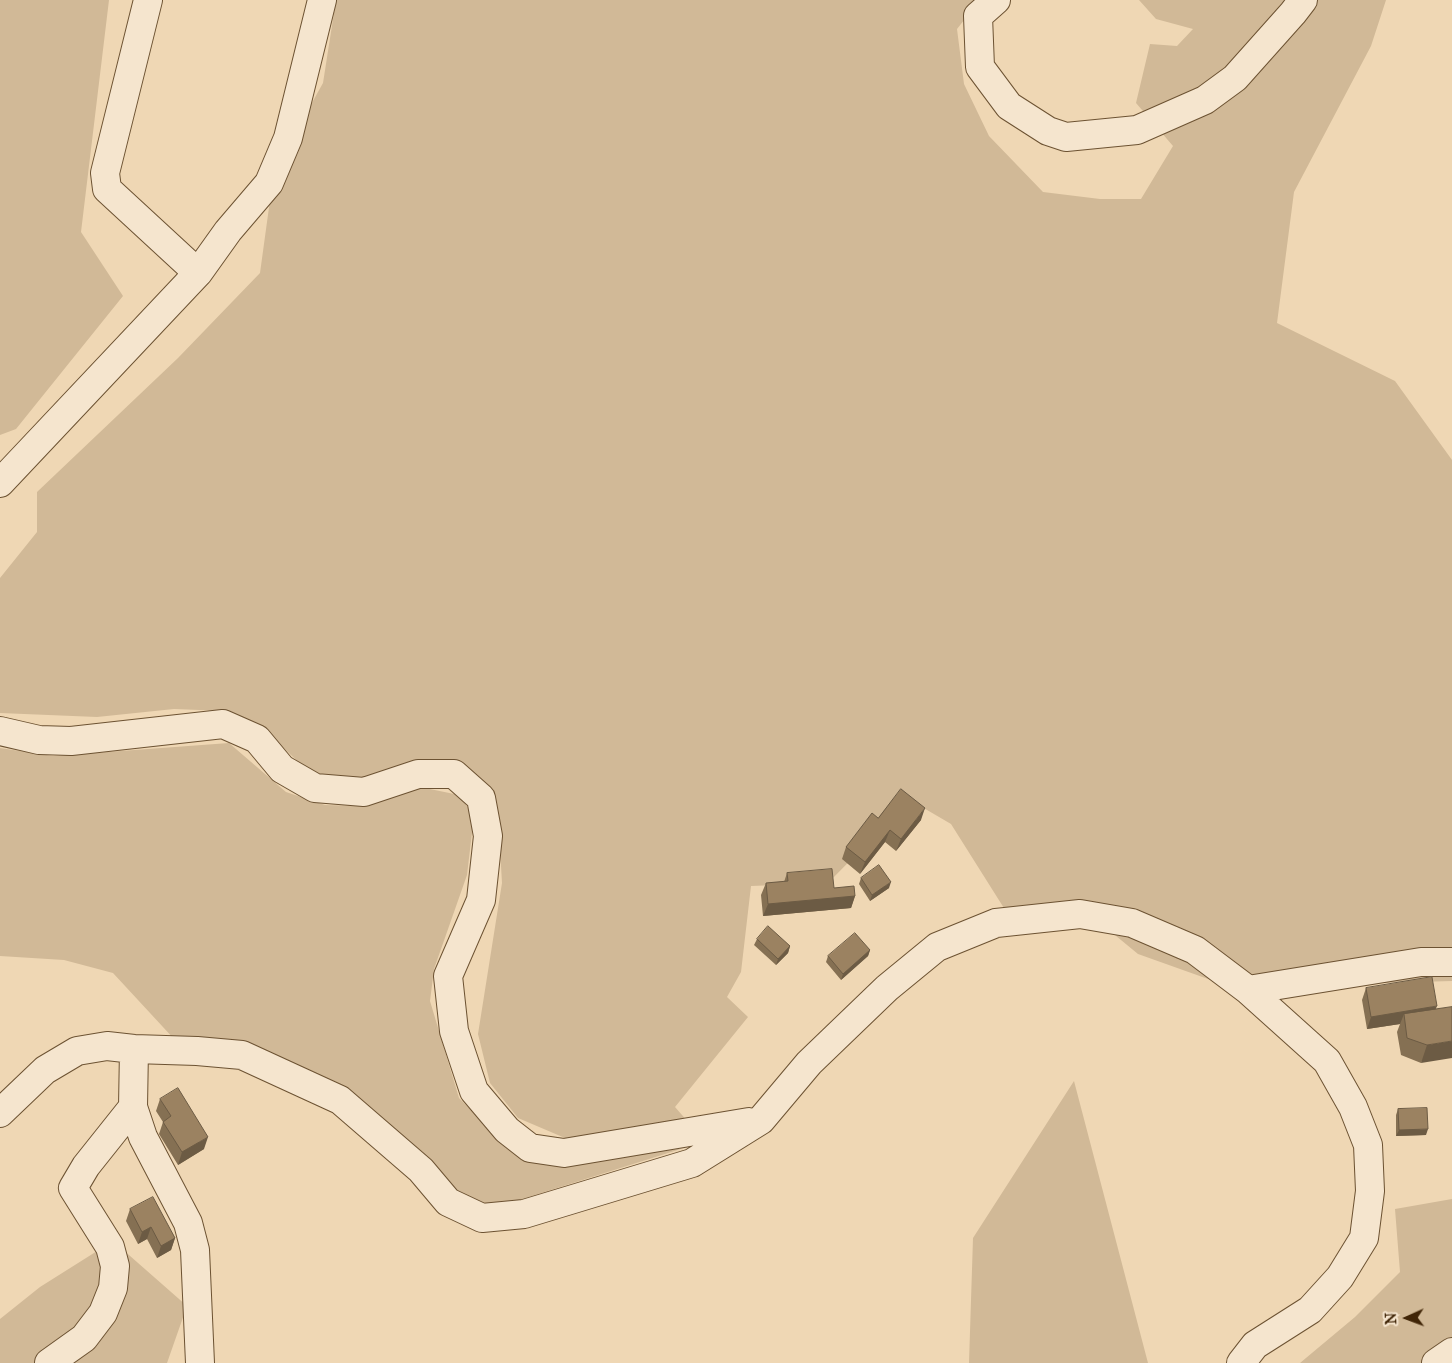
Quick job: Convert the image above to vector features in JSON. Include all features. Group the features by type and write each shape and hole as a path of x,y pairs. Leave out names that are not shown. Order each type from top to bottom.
{"street":[{"path":"148,0 105,173 107,189 198,273"},
{"path":"0,483 198,273 228,231 269,183 288,138 322,0"},
{"path":"996,0 978,16 980,66 1009,106 1048,131 1066,137 1137,130 1205,100 1235,78 1303,0"},
{"path":"0,731 39,740 71,741 223,724 257,739 282,769 315,788 364,792 418,774 454,774 480,798 488,836 480,900 448,976 454,1031 474,1090 508,1130 530,1148 564,1153 760,1120"},
{"path":"0,1113 46,1070 77,1051 107,1046 242,1055 340,1100 421,1170 448,1202 482,1218 524,1214 692,1163 760,1120 809,1063 887,988 937,947 996,922 1080,914 1132,923 1195,950 1248,990 1327,1061 1353,1106 1368,1145 1370,1191 1364,1238 1340,1277 1310,1310 1255,1345 1241,1363"},
{"path":"1248,990 1421,962 1452,962"},
{"path":"134,1049 133,1107 142,1137 188,1223 195,1250 200,1363"},
{"path":"49,1363 84,1338 103,1313 113,1288 114,1266 110,1247 73,1188 86,1166 133,1107"},
{"path":"1436,1363 1452,1352"}],"shaded area":[{"path":"0,0 109,0 81,232 123,296 16,429 0,435"},
{"path":"336,0 980,0 957,29 964,84 989,136 1043,192 1100,199 1141,199 1173,146 1136,103 1150,44 1177,46 1193,29 1156,19 1139,0 1386,0 1371,46 1294,192 1277,323 1395,381 1452,460 1452,981 1348,984 1253,995 1138,954 1076,903 1014,924 951,824 910,800 828,883 751,886 741,972 727,997 748,1017 675,1107 689,1123 565,1138 518,1118 490,1083 478,1034 502,883 498,815 425,763 385,770 356,782 310,773 272,737 225,711 174,709 97,717 0,713 0,578 37,532 37,492 178,358 260,273 274,171 323,83"},
{"path":"229,743 286,792 325,805 364,806 400,790 425,788 459,795 474,816 467,875 434,969 430,1001 459,1098 497,1136 565,1165 684,1148 500,1206 460,1198 340,1088 175,1040 113,973 64,960 0,956 0,748 53,756"},
{"path":"1074,1081 1148,1363 969,1363 973,1238"},
{"path":"1452,1199 1452,1348 1422,1363 1300,1363 1355,1317 1400,1272 1395,1209"},
{"path":"113,1241 187,1306 167,1363 0,1363 0,1319 40,1287"}],"building":[{"path":"901,789 925,808 901,839 890,830 865,862 846,847 872,813 878,818"},
{"path":"879,865 891,882 872,895 861,878"},
{"path":"832,869 834,888 854,886 855,896 768,904 766,883 788,881 787,873"},
{"path":"768,926 790,946 778,959 757,939"},
{"path":"855,933 870,950 843,974 828,956"},
{"path":"1432,977 1437,1006 1371,1017 1366,988"},
{"path":"1452,1007 1452,1041 1427,1045 1407,1038 1404,1014"},
{"path":"178,1088 208,1137 182,1152 163,1122 171,1116 160,1099"},
{"path":"1427,1108 1428,1129 1399,1130 1398,1109"},
{"path":"153,1197 175,1238 161,1246 151,1227 142,1232 130,1209"}]}
